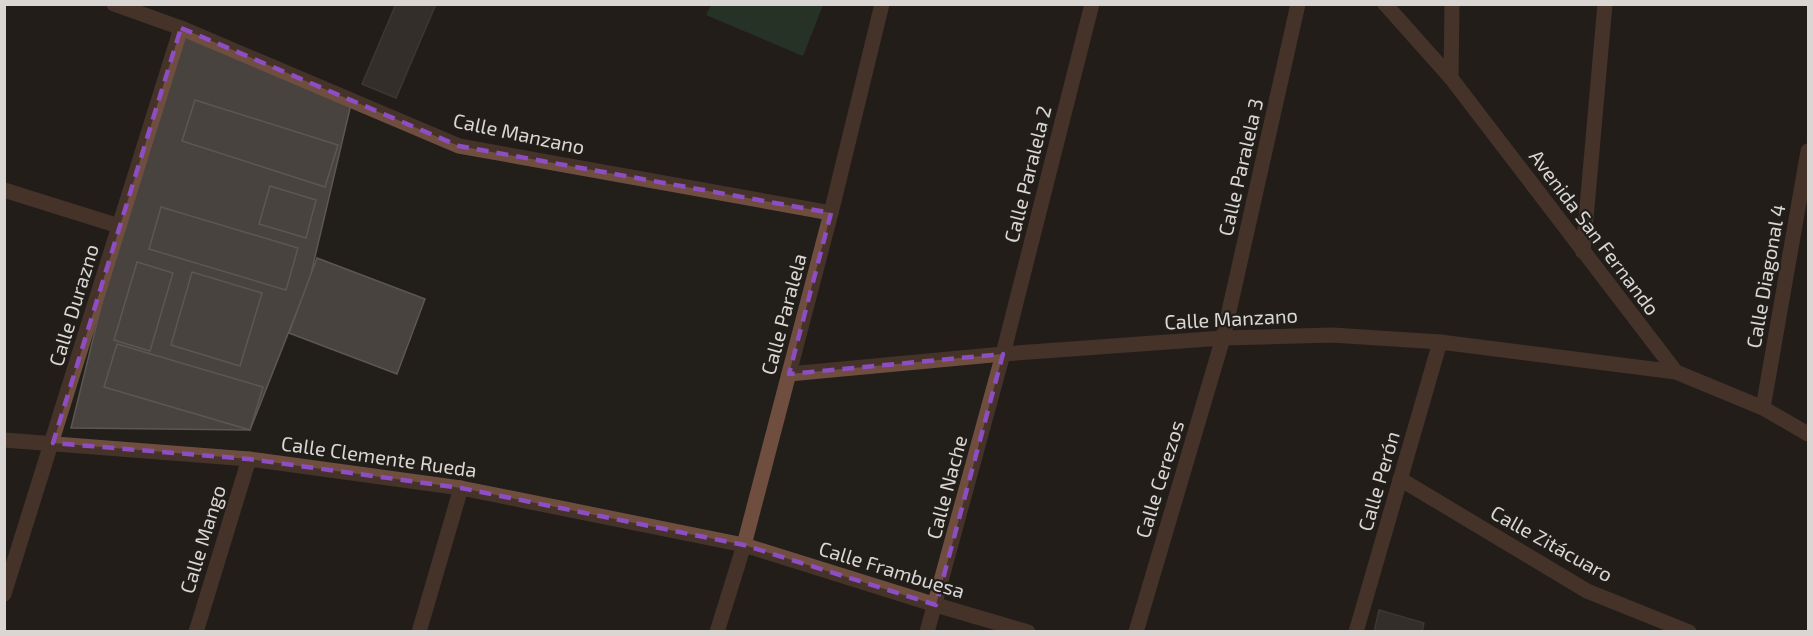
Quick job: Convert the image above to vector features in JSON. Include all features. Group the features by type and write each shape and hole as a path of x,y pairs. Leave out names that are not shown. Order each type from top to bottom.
{"street":[{"name":"Calle Manzano","path":"114,4 181,28 459,146 831,213"},
{"name":"Calle Paralela","path":"717,632 744,545 789,374 882,4"},
{"name":"Calle Paralela 2","path":"1003,354 1092,4"},
{"name":"Calle Paralela 3","path":"1223,338 1298,4"},
{"name":"Avenida San Fernando","path":"1385,4 1451,78 1676,372 1763,408 1809,434"},
{"path":"1451,78 1452,4"},
{"path":"1583,252 1605,4"},
{"name":"Calle Durazno","path":"4,594 181,28"},
{"name":"Calle Diagonal 4","path":"1763,408 1809,151"},
{"path":"4,190 119,226"},
{"name":"Calle Manzano","path":"789,374 1003,354 1223,338 1332,335 1440,342 1676,372"},
{"name":"Calle Cerezos","path":"1136,632 1223,338"},
{"name":"Calle Perón","path":"1356,632 1440,342"},
{"name":"Calle Nache","path":"927,632 1003,354"},
{"name":"Calle Clemente Rueda","path":"4,440 249,459 461,488 744,545"},
{"name":"Calle Mango","path":"196,632 249,459"},
{"name":"Calle Zitácuaro","path":"1400,480 1587,591 1689,632"},
{"path":"419,632 461,488"},
{"name":"Calle Frambuesa","path":"744,545 1028,632"}],"highlighted area":[{"path":"181,28 459,146 831,213 789,374 1003,354 936,605 744,545 461,488 249,459 53,443"}],"green space":[{"path":"711,4 823,5 803,56 706,15"}],"building":[{"path":"396,4 436,4 396,98 362,84"},
{"path":"181,28 352,100 310,278 250,430 71,428 127,201"},
{"path":"195,100 338,145 325,187 182,141"},
{"path":"270,186 316,200 306,238 259,224"},
{"path":"161,207 298,248 286,290 149,249"},
{"path":"317,258 425,299 397,374 289,333"},
{"path":"137,262 173,273 150,351 114,340"},
{"path":"192,272 262,293 240,366 171,345"},
{"path":"117,344 263,387 250,430 104,387"},
{"path":"1379,610 1424,623 1422,632 1374,632"}]}
